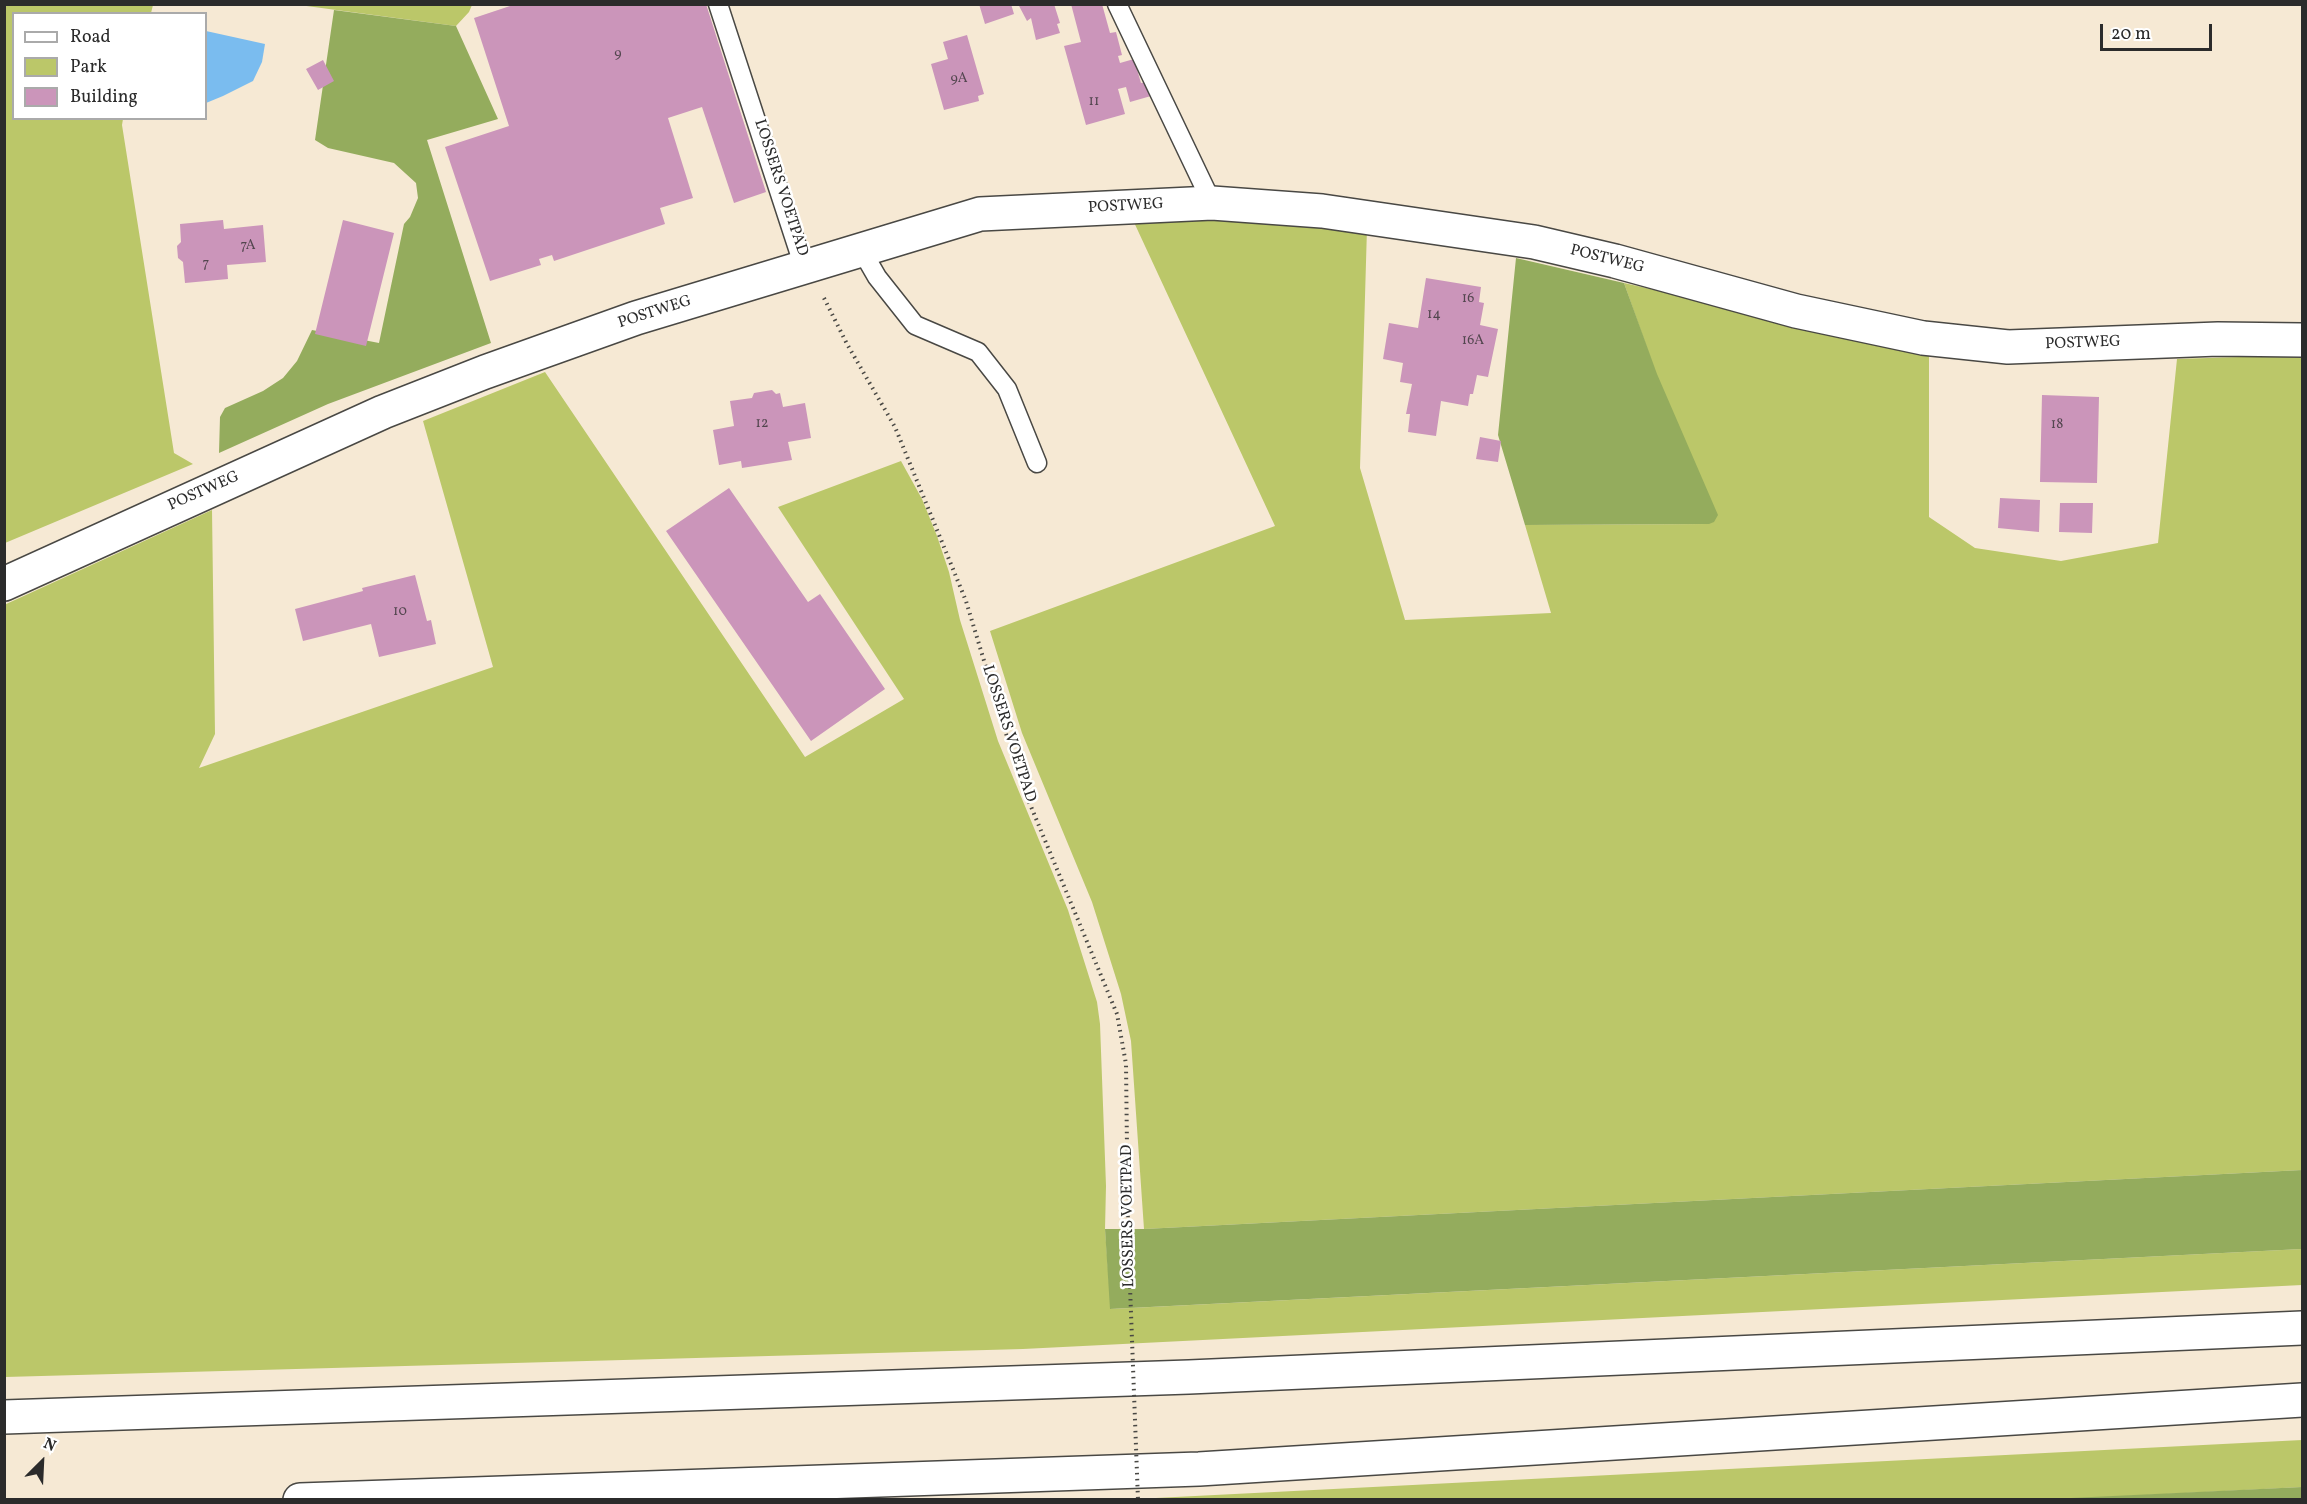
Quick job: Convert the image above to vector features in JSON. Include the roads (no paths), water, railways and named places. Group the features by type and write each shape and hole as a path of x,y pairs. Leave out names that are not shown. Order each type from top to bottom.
{"main road":[{"name":"POSTWEG","path":"4,584 383,412 485,372 636,318 980,214 1212,203 1322,211 1534,242 1615,261 1797,311 1923,338 2008,347 2218,339 2302,340"},
{"path":"4,1417 1201,1376 2302,1328"},
{"path":"300,1500 1199,1469 2302,1400"}],"lane":[{"name":"LOSSERS VOETPAD","path":"718,4 800,255 807,267"},
{"path":"1117,4 1212,203"},
{"path":"862,251 877,277 915,325 978,352 1007,389 1037,463"}],"water":[{"path":"207,31 265,44 262,62 253,81 207,103"}]}
